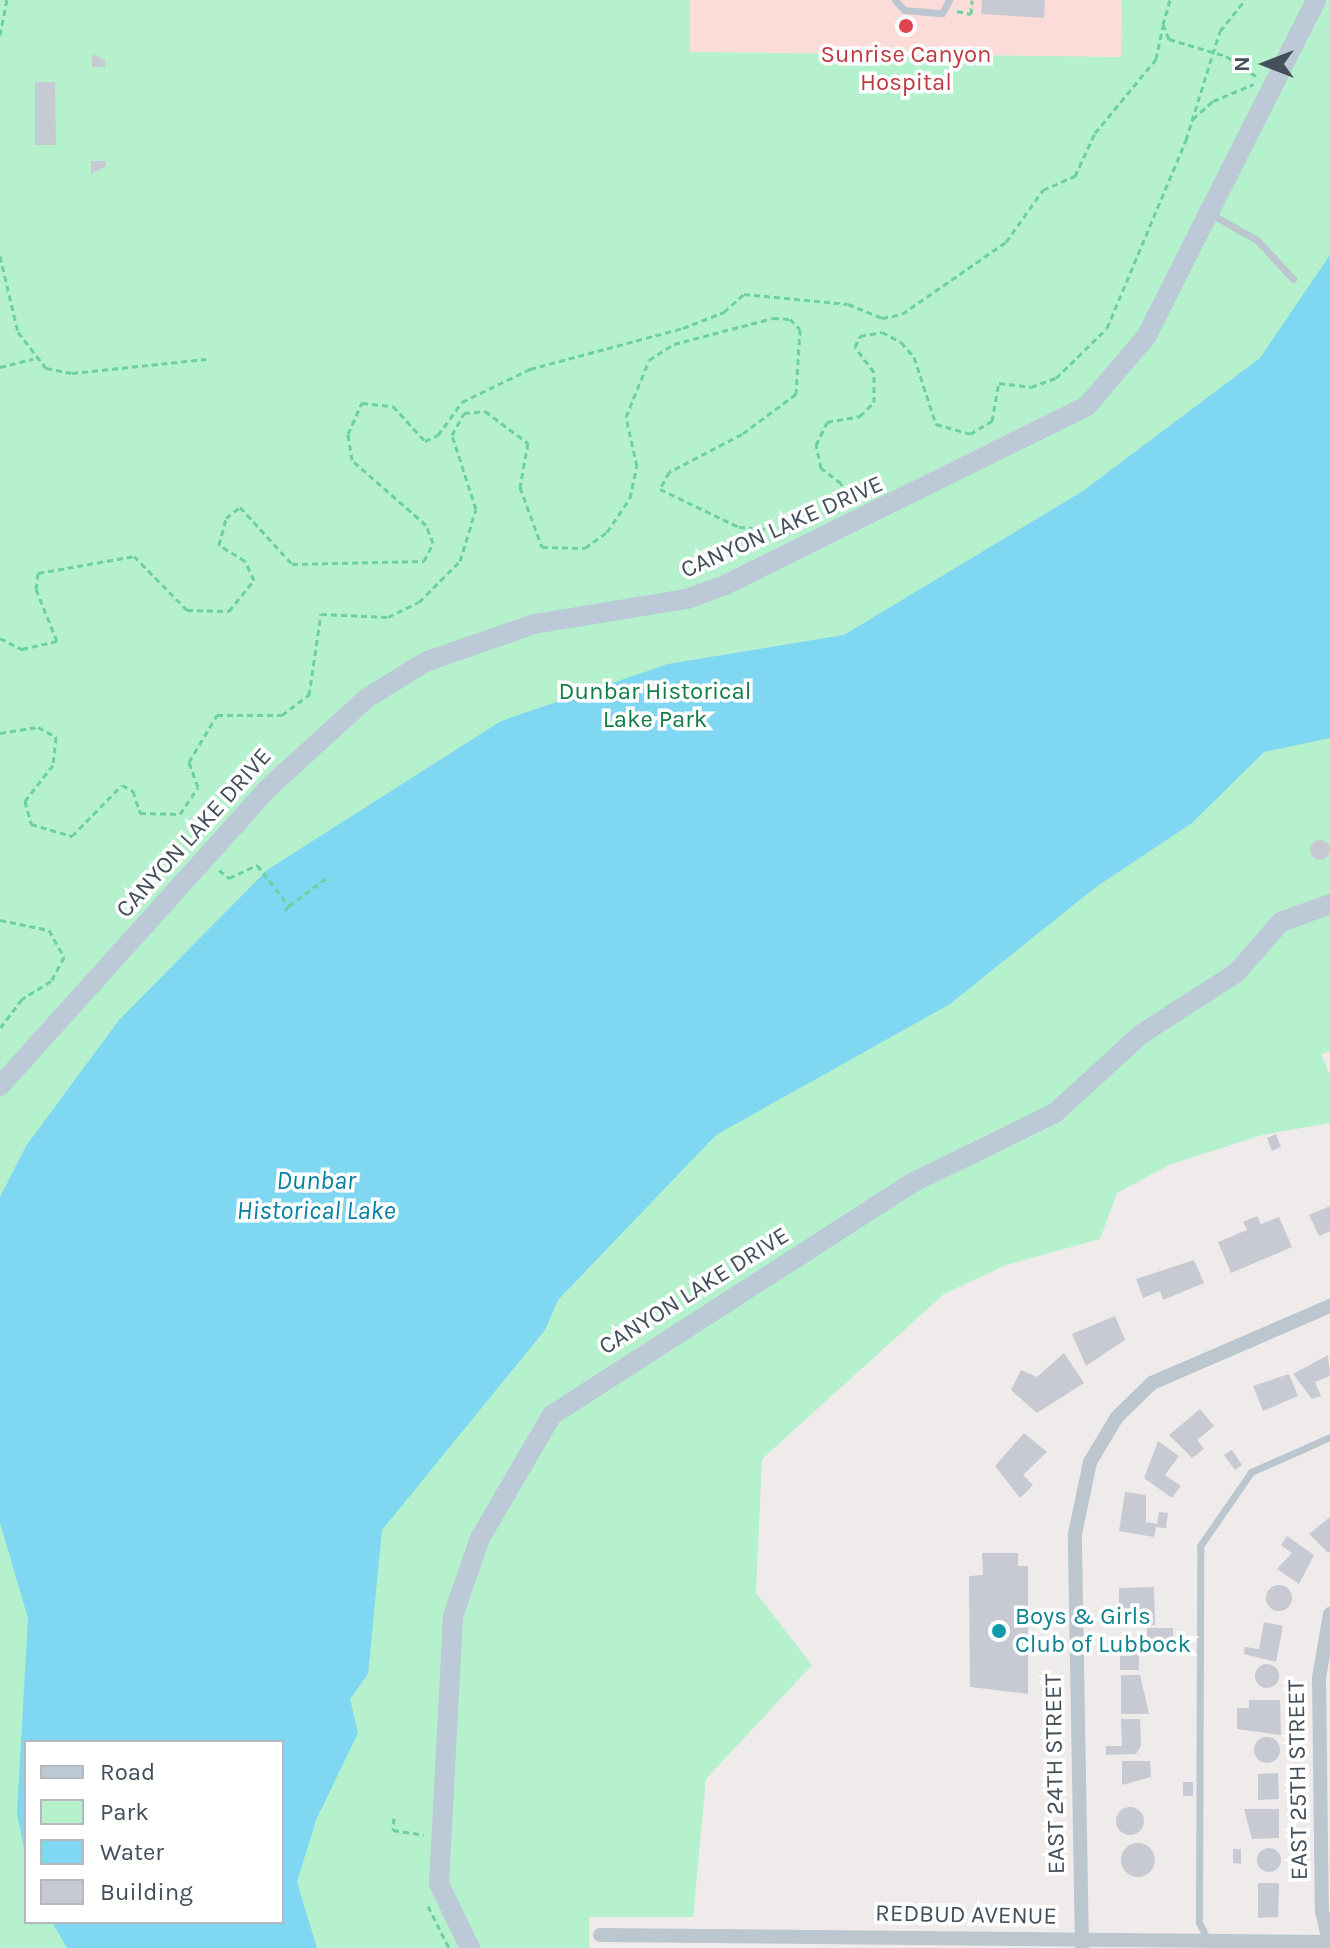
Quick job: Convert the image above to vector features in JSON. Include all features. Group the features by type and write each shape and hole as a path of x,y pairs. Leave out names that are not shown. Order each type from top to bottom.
{"street":[{"name":"CANYON LAKE DRIVE","path":"0,1086 318,736 425,662 534,624 687,599 725,585 1062,424 1118,378 1146,337 1316,0"},
{"name":"CANYON LAKE DRIVE","path":"470,1948 439,1884 453,1616 480,1538 552,1415 914,1182 1055,1113 1140,1035 1236,973 1281,922 1330,904"},
{"name":"EAST 24TH STREET","path":"1082,1944 1075,1534 1090,1462 1117,1417 1177,1370 1330,1306"},
{"name":"EAST 25TH STREET","path":"1330,1614 1319,1678 1322,1911 1330,1943"},
{"name":"REDBUD AVENUE","path":"600,1935 1082,1944 1330,1943"}],"lane":[{"path":"895,0 904,10 942,13 949,0"},
{"path":"1209,213 1257,240 1293,279"},
{"path":"1212,1945 1199,1922 1200,1546 1251,1472 1330,1437"}],"path":[{"path":"0,35 7,0"},
{"path":"0,638 22,649 57,641 36,589 38,573 134,556 187,610 229,611 254,580 245,561 219,545 226,518 240,507 292,564 424,561 433,543 426,525 352,460 348,434 362,403 393,406 425,441 438,435 462,402 530,369 683,328 724,312 744,294 848,304 882,318 902,314 1006,242 1043,190 1075,176 1095,133 1156,59 1170,0"},
{"path":"828,516 844,495 821,468 820,432 834,418 860,416 877,391 874,372 855,347 860,336 890,334 907,350 943,431 983,430 992,421 999,383 1031,387 1056,378 1107,328 1190,122 1220,31 1245,0"},
{"path":"1163,27 1173,41 1215,52 1264,80 1213,101 1190,122"},
{"path":"0,256 18,332 33,359"},
{"path":"0,733 38,727 56,737 53,765 25,801 31,824 72,836 122,785 133,791 140,813 180,814 198,787 189,762 217,715 282,715 304,703 321,614 388,617 419,602 460,561 476,509 452,435 464,413 485,411 528,443 520,487 542,547 585,548 607,532 630,498 637,466 626,417 649,360 674,344 773,318 790,319 800,329 796,394 742,434 669,472 660,489 739,527 803,529"},
{"path":"0,367 33,359 72,373 206,359"},
{"path":"207,856 229,878 257,865 289,906"},
{"path":"284,911 328,877"},
{"path":"0,920 49,930 64,957 51,981 22,999 0,1028"}],"shaded area":[{"name":"Sunrise Canyon Hospital","path":"690,0 1122,0 1122,57 690,52"}],"green space":[{"name":"Dunbar Historical Lake Park","path":"0,0 690,0 690,52 1121,57 1122,0 1330,0 1330,1051 1321,1054 1330,1075 1330,1123 1262,1135 1169,1165 1117,1193 1100,1239 1006,1265 944,1294 762,1459 756,1593 812,1665 706,1779 693,1917 589,1917 589,1948 0,1948"}],"water":[{"name":"Dunbar Historical Lake","path":"1330,255 1330,738 1264,752 1192,823 1096,887 950,1004 716,1135 558,1300 545,1330 382,1530 368,1674 350,1699 358,1733 316,1820 297,1882 317,1948 67,1948 53,1924 284,1924 284,1740 24,1740 24,1849 17,1813 28,1618 0,1523 0,1197 26,1146 119,1020 267,870 501,721 668,664 844,635 1083,491 1260,358"}],"building":[{"path":"982,0 1045,0 1044,18 981,14"},
{"path":"92,54 105,60 105,67 92,67"},
{"path":"35,82 55,82 56,145 35,145"},
{"path":"91,161 106,161 105,167 91,174"},
{"path":"1320,840 1327,843 1330,850 1327,857 1320,860 1313,857 1310,850 1313,843"},
{"path":"1276,1134 1281,1147 1272,1151 1267,1138"},
{"path":"1330,1206 1330,1231 1319,1236 1309,1215"},
{"path":"1257,1216 1261,1224 1279,1217 1292,1247 1231,1273 1218,1242 1247,1230 1243,1222"},
{"path":"1194,1260 1204,1283 1163,1300 1160,1291 1143,1298 1136,1279"},
{"path":"1115,1316 1125,1340 1086,1366 1072,1334"},
{"path":"1064,1353 1084,1383 1037,1413 1011,1390 1021,1370 1037,1377"},
{"path":"1328,1355 1330,1376 1315,1382 1321,1396 1312,1399 1293,1374"},
{"path":"1289,1374 1298,1396 1263,1411 1253,1386"},
{"path":"1200,1409 1214,1426 1197,1440 1204,1449 1192,1458 1169,1435"},
{"path":"1024,1433 1047,1452 1023,1475 1033,1485 1020,1498 995,1466"},
{"path":"1158,1441 1179,1456 1165,1475 1181,1486 1172,1498 1144,1478"},
{"path":"1232,1450 1242,1465 1235,1470 1224,1455"},
{"path":"1125,1492 1146,1495 1146,1522 1157,1524 1159,1512 1168,1513 1166,1528 1156,1527 1154,1537 1119,1531"},
{"path":"1330,1517 1330,1551 1328,1553 1309,1534"},
{"path":"1287,1536 1314,1555 1299,1584 1277,1569 1292,1553 1281,1545"},
{"name":"Boys & Girls Club of Lubbock","path":"982,1553 1018,1553 1018,1566 1028,1566 1028,1694 970,1687 969,1576 983,1575"},
{"path":"1279,1585 1288,1589 1292,1598 1288,1607 1279,1611 1270,1607 1266,1598 1270,1589"},
{"path":"1154,1587 1155,1625 1119,1628 1119,1588"},
{"path":"1264,1622 1283,1626 1276,1662 1244,1654 1245,1647 1259,1649"},
{"path":"1147,1628 1173,1628 1173,1647 1147,1647"},
{"path":"1120,1642 1139,1642 1139,1670 1120,1670"},
{"path":"1267,1664 1276,1667 1279,1676 1276,1685 1267,1688 1258,1685 1255,1676 1258,1667"},
{"path":"1121,1675 1140,1675 1149,1714 1121,1714"},
{"path":"1249,1700 1280,1700 1281,1735 1237,1729 1237,1708 1249,1708"},
{"path":"1121,1719 1140,1719 1141,1746 1136,1754 1106,1755 1106,1746 1122,1746"},
{"path":"1267,1737 1276,1741 1280,1750 1276,1759 1267,1763 1258,1759 1254,1750 1258,1741"},
{"path":"1122,1761 1150,1761 1151,1777 1122,1785"},
{"path":"1278,1773 1279,1799 1258,1800 1258,1774"},
{"path":"1183,1782 1193,1782 1193,1796 1183,1796"},
{"path":"1130,1807 1140,1811 1144,1821 1140,1831 1130,1835 1120,1831 1116,1821 1120,1811"},
{"path":"1244,1809 1279,1809 1279,1838 1252,1839"},
{"path":"1138,1843 1150,1848 1155,1860 1150,1872 1138,1877 1126,1872 1121,1860 1126,1848"},
{"path":"1269,1848 1280,1855 1281,1860 1274,1871 1269,1872 1258,1865 1257,1860 1264,1849"},
{"path":"1233,1849 1241,1849 1241,1864 1233,1863"},
{"path":"1258,1883 1279,1883 1278,1917 1258,1918"}],"place":[{"name":"Sunrise Canyon Hospital","path":"906,26"},
{"name":"Boys & Girls Club of Lubbock","path":"999,1631"}]}
